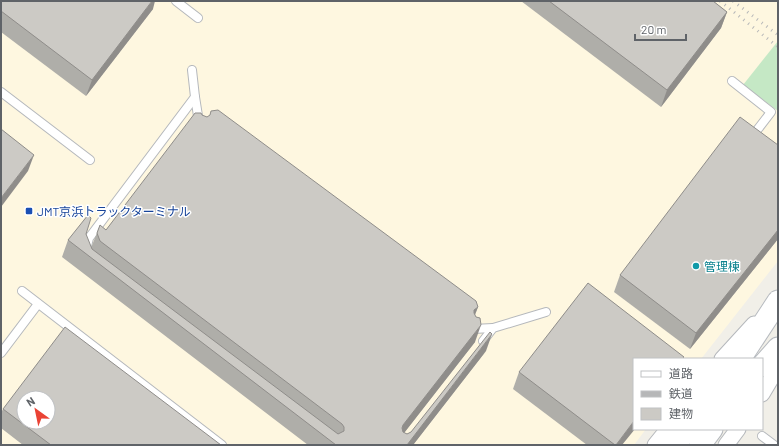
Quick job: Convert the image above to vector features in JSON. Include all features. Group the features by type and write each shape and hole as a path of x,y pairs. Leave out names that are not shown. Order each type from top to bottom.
{"street":[{"path":"723,358 778,299"},
{"path":"741,358 778,299"},
{"path":"763,365 778,348"},
{"path":"763,392 778,367"},
{"path":"655,445 667,430"},
{"path":"675,445 687,430"},
{"path":"700,445 711,430"},
{"path":"726,445 737,430"}],"lane":[{"path":"176,1 198,18"},
{"path":"192,70 200,128"},
{"path":"732,81 771,112 751,138 757,142"},
{"path":"1,92 90,160"},
{"path":"89,260 85,249 89,238 195,97"},
{"path":"22,291 222,445"},
{"path":"1,353 38,304"},
{"path":"473,329 493,328 546,312"},
{"path":"480,346 493,328"},
{"path":"762,436 774,445"}],"shaded area":[{"path":"1,1 778,1 778,261 702,358 633,358 633,430 645,430 634,445 1,445"}],"green space":[{"path":"778,41 778,111 743,85"}],"building":[{"path":"1,1 152,1 92,80 1,11"},
{"path":"549,1 713,1 727,12 667,90"},
{"path":"218,110 476,301 478,307 474,310 474,313 476,317 480,318 481,325 403,425 403,432 407,434 411,432 490,332 492,334 407,445 336,445 68,240 88,215 91,218 86,234 92,249 338,434 344,431 342,424 100,241 97,233 100,225 106,230 195,113 201,113 207,117 210,115 211,111"},
{"name":"管理棟","path":"740,117 778,145 778,230 696,333 620,275"},
{"path":"1,129 34,155 1,198"},
{"path":"588,283 684,357 633,358 633,422 616,445 519,372"},
{"path":"65,327 221,445 51,445 31,430 56,430 56,390 17,390"},
{"path":"16,392 16,419 3,409"}],"railway":[{"path":"720,1 778,47"},
{"path":"733,1 778,35"}],"place":[{"name":"JMT京浜トラックターミナル","path":"29,211"},
{"name":"管理棟","path":"696,266"}]}
